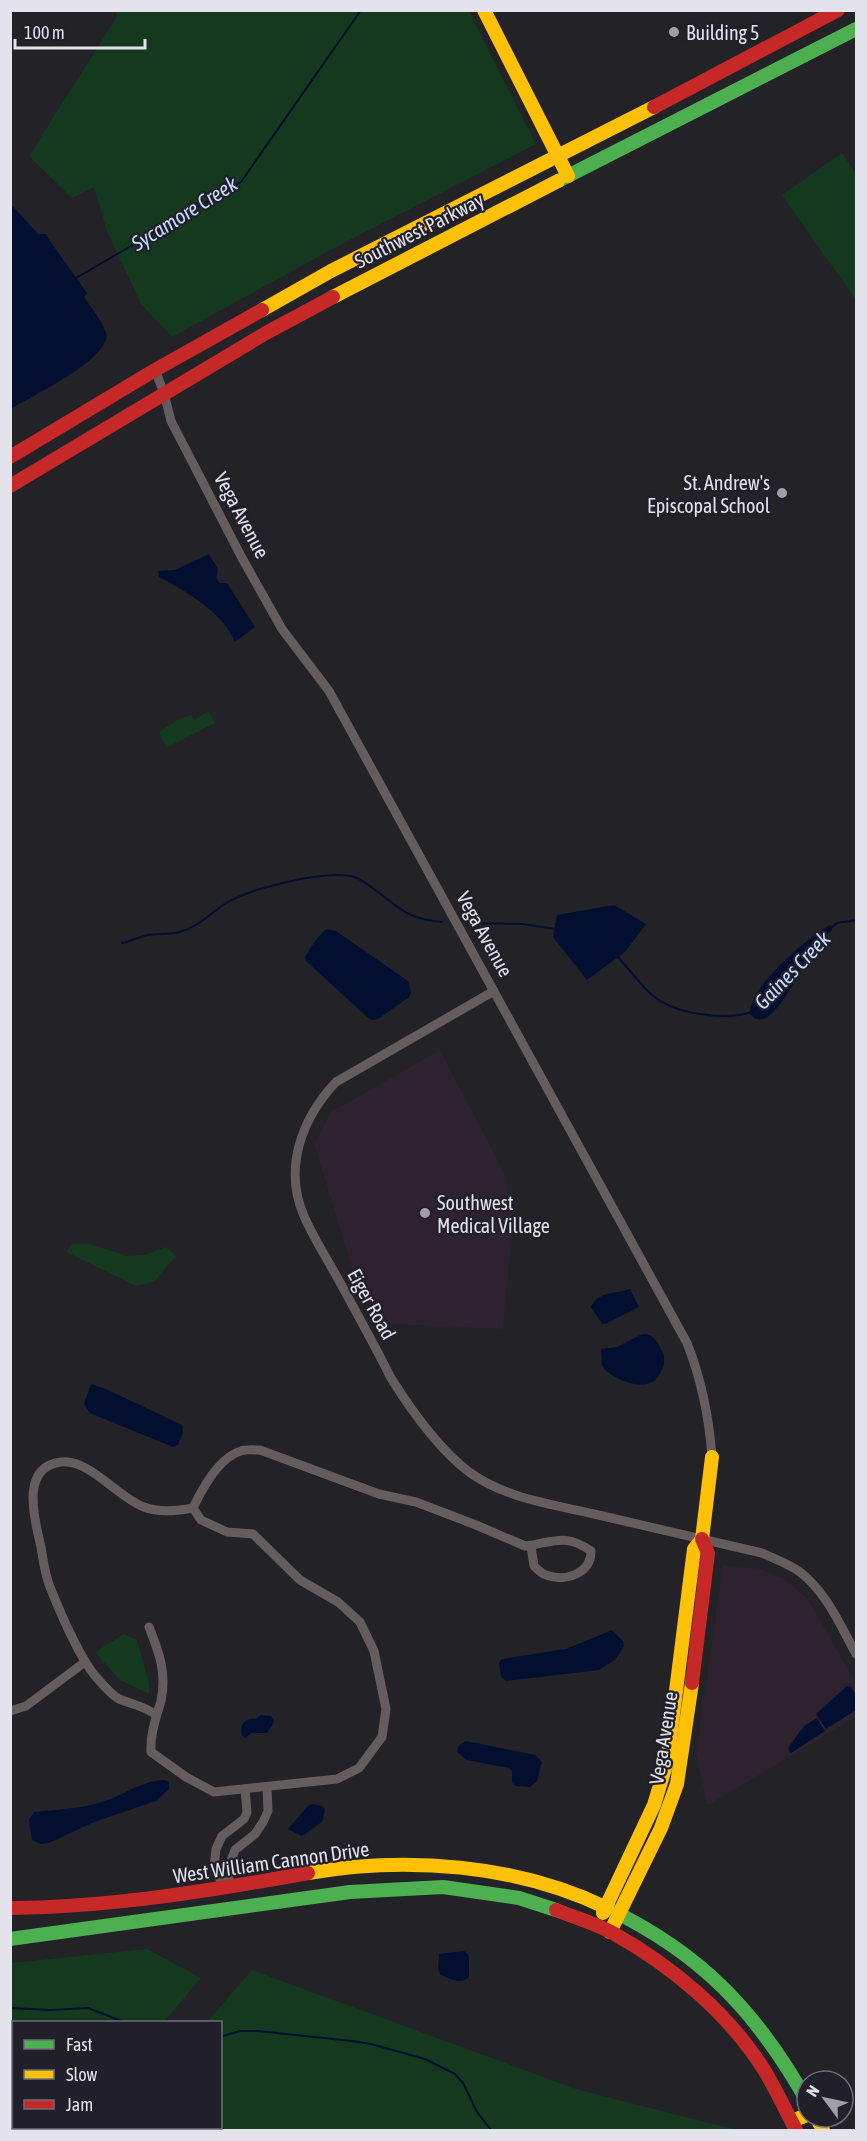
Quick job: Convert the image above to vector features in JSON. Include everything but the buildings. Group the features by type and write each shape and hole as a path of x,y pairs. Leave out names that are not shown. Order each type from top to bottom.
{"main road":[{"path":"484,10 568,176"},
{"name":"Southwest Parkway","path":"10,457 155,370 331,271 558,157 838,10"},
{"name":"Southwest Parkway","path":"10,486 267,333 359,283 856,29"},
{"path":"762,51 773,72"},
{"name":"Vega Avenue","path":"610,1932 671,1804 681,1768 708,1553 702,1539 712,1456"},
{"name":"Vega Avenue","path":"596,1926 654,1806 664,1773 694,1549 702,1539"},
{"name":"West William Cannon Drive","path":"10,1908 107,1904 361,1866 447,1866 494,1871 528,1878 606,1906 676,1948 725,1989 768,2038 795,2080"},
{"name":"West William Cannon Drive","path":"10,1939 350,1892 443,1887 519,1898 548,1906 610,1932 670,1970 706,2001 728,2024 765,2072 794,2126"},
{"path":"224,1910 225,1888"}],"street":[{"name":"Vega Avenue","path":"155,370 164,393 171,422 242,558 282,629 329,691 687,1343 701,1381 712,1456"},
{"name":"Eiger Road","path":"494,991 346,1075 328,1091 312,1113 297,1147 296,1184 304,1215 402,1395 443,1447 468,1471 486,1482 513,1494 762,1553 799,1572 829,1604 856,1654"},
{"path":"193,1508 203,1485 220,1465 240,1451 260,1450 379,1494 416,1502 525,1546 553,1543 566,1538 580,1543 591,1551 591,1561 583,1571 564,1578 544,1575 534,1566 531,1546"},
{"path":"156,1715 146,1707 117,1698 86,1662 48,1585 32,1502 34,1482 50,1465 61,1462 73,1463 87,1468 113,1489 145,1508 174,1512 193,1508"},
{"path":"149,1627 162,1661 164,1680 150,1741 151,1752 214,1792 337,1779 359,1768 382,1737 386,1708 374,1651 360,1622 338,1602 300,1580 253,1534 227,1532 201,1520 193,1508"},
{"path":"10,1711 26,1706 86,1662"},
{"path":"225,1888 232,1869 235,1850 255,1834 263,1822 267,1811 267,1787"},
{"path":"225,1888 214,1868 216,1850 222,1836 244,1819 247,1812 245,1789"}],"shaded area":[{"path":"440,1050 505,1174 513,1223 503,1329 391,1324 365,1293 352,1268 314,1144 331,1112"},
{"path":"723,1565 763,1570 784,1579 808,1599 856,1683 856,1717 707,1806 696,1754"}],"green space":[{"path":"117,10 469,11 536,144 338,246 172,337 141,304 107,231 94,187 72,198 29,156 116,18"},
{"path":"842,153 856,174 856,300 782,195"},
{"path":"209,711 215,723 166,748 159,732 179,719 191,715 194,720"},
{"path":"73,1243 94,1245 127,1256 144,1255 166,1247 176,1256 154,1282 136,1286 66,1252"},
{"path":"124,1634 137,1640 149,1683 149,1694 120,1680 95,1652"},
{"path":"147,1949 201,1978 165,2021 12,2021 12,2129 76,2129 11,2130 11,1963"},
{"path":"252,1970 579,2090 738,2130 112,2130 222,2129 222,2021 208,2021"}],"water":[{"path":"10,203 38,234 45,234 87,293 84,297 106,333 105,343 97,354 84,365 11,409"},
{"path":"209,554 218,569 216,578 220,583 227,583 255,627 235,642 225,625 203,604 159,577 158,571 175,570"},
{"path":"614,905 646,924 625,952 587,980 553,937 557,915"},
{"path":"830,925 832,930 812,949 786,996 776,1009 767,1017 758,1019 750,1014 752,1003 759,991 781,964 808,940"},
{"path":"327,929 336,931 408,981 411,993 409,997 378,1019 372,1020 366,1016 306,961 305,957 312,946"},
{"path":"630,1289 639,1307 602,1324 591,1307 594,1302 608,1294"},
{"path":"645,1334 655,1339 664,1355 663,1368 656,1379 642,1385 634,1384 604,1369 601,1349 617,1347"},
{"path":"91,1384 182,1425 183,1432 178,1445 173,1447 90,1413 84,1404"},
{"path":"612,1630 623,1641 624,1646 616,1659 599,1670 506,1681 501,1677 499,1663 502,1659 566,1649"},
{"path":"847,1686 851,1687 856,1695 856,1710 826,1729 816,1714"},
{"path":"261,1715 271,1716 274,1720 267,1733 251,1733 246,1738 242,1736 241,1728 244,1723"},
{"path":"817,1718 825,1731 791,1753 788,1748 804,1726"},
{"path":"466,1741 535,1755 542,1762 537,1781 530,1787 516,1786 512,1783 512,1771 509,1768 467,1760 457,1752 459,1745"},
{"path":"165,1780 169,1782 169,1789 156,1801 94,1822 49,1843 40,1844 32,1840 29,1820 34,1812 91,1805 148,1783"},
{"path":"311,1804 325,1809 323,1821 302,1836 288,1829 307,1807"},
{"path":"464,1951 469,1955 469,1977 459,1981 440,1974 439,1954"}],"waterway":[{"name":"Sycamore Creek","path":"76,278 241,182 361,10"},
{"name":"Gaines Creek","path":"122,943 148,935 187,930 226,903 252,892 305,878 337,875 357,878 413,916 442,922"},
{"name":"Gaines Creek","path":"831,928 837,923 856,920"},
{"name":"Gaines Creek","path":"466,923 522,924 556,929"},
{"name":"Gaines Creek","path":"617,956 652,995 673,1007 714,1016 741,1015 752,1012"},
{"path":"10,2008 50,2010 88,2008 121,2021"},
{"path":"222,2036 240,2031 258,2031 352,2041 425,2059 455,2074 463,2083 477,2112 491,2130"}],"traffic: fast":[{"path":"558,181 856,29"},
{"path":"10,1939 350,1892 443,1887 519,1898 556,1910"},
{"path":"607,1908 671,1944 698,1965 746,2012 795,2081"}],"traffic: slow":[{"path":"484,10 568,176"},
{"path":"262,310 331,271 654,107"},
{"path":"333,297 558,181"},
{"path":"603,1913 654,1805 667,1762 694,1549 702,1539 712,1457"},
{"path":"610,1932 661,1828 677,1784 692,1683"},
{"path":"308,1873 383,1865 460,1868 498,1873 536,1882 572,1893 607,1908"}],"traffic: jam":[{"path":"654,107 838,10"},
{"path":"10,486 266,333 333,297"},
{"path":"10,457 155,370 262,310"},
{"path":"692,1683 708,1553 702,1539"},
{"path":"10,1908 85,1905 160,1897 308,1873"},
{"path":"556,1910 611,1932 633,1945 677,1976 717,2011 751,2051 766,2073 796,2130"}],"place":[{"name":"Building 5","path":"674,32"},
{"name":"St. Andrew's Episcopal School","path":"782,493"},
{"name":"Southwest Medical Village","path":"425,1213"}]}
